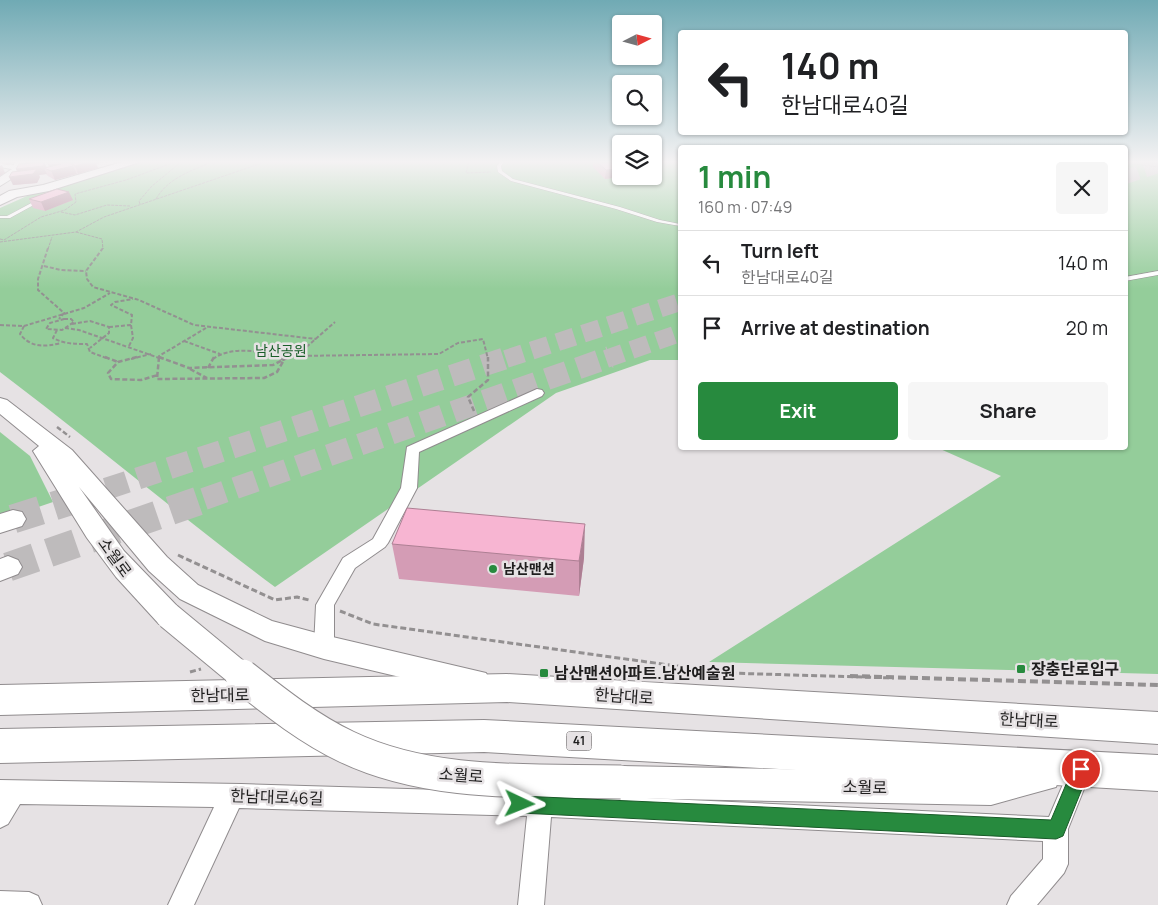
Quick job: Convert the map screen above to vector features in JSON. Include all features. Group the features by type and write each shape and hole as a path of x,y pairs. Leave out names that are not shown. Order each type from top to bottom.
{"main road":[{"name":"소월로","path":"0,404 64,455 158,564 189,592 265,630 324,648 507,688"},
{"name":"소월로","path":"20,420 57,468 88,521 135,585 168,616 284,708 337,741 372,757 424,772 518,779 991,789 1078,769"},
{"name":"한남대로","path":"0,700 507,688 1158,728"},
{"name":"41","path":"0,746 484,736 1158,773"}],"street":[{"path":"324,648 325,605 349,563 379,544 409,488 412,450 477,419 537,394"},
{"path":"1020,905 1055,864 1056,829 1078,769"},
{"name":"한남대로46길","path":"0,816 7,792 540,805 1056,829"},
{"path":"181,905 232,796"},
{"path":"531,905 540,805"},
{"path":"0,904 29,905"}],"lane":[{"path":"0,217 8,217 35,204"},
{"path":"604,204 659,221 678,225"},
{"path":"1128,278 1158,273"}],"path":[{"path":"4,240 42,217 60,211 72,204"},
{"path":"60,211 72,216 113,204"},
{"path":"115,204 132,207"},
{"path":"0,240 52,237 76,232 104,216 139,204"},
{"path":"76,232 102,239 104,245 102,251 86,270 87,279 93,287 134,299 194,325 316,339"},
{"path":"52,237 44,266 38,279 38,290 64,313"},
{"path":"44,266 61,270 86,270"},
{"path":"0,325 24,326 84,308 110,293"},
{"path":"130,346 133,338 132,315 111,305 115,302 134,299"},
{"path":"64,313 59,319 46,327 49,330 58,330 72,324 90,321 109,328 131,325"},
{"path":"59,319 72,319 72,324"},
{"path":"189,368 273,365 295,356 335,322"},
{"path":"24,326 20,334 31,345 40,348 62,343 87,344 90,352 118,362 152,354"},
{"path":"159,356 208,327"},
{"path":"66,328 79,330 159,356 208,378"},
{"path":"90,348 109,333 109,328"},
{"path":"58,330 53,338 62,343"},
{"path":"295,356 439,354 458,343 482,339 488,357 488,380 468,397 477,419"},
{"path":"184,341 220,354 266,352 284,360"},
{"path":"208,368 213,358 220,354"},
{"path":"159,356 157,379 176,380 264,378 277,372 284,360"},
{"path":"118,362 108,373 111,379 132,380 158,375"},
{"path":"52,423 73,441"},
{"path":"170,552 275,600 297,597 325,605 373,624 727,673 1158,685"}],"green space":[{"name":"남산공원","path":"8,204 678,204 678,360 650,360 556,393 275,587 0,372 0,208"},
{"path":"1128,204 1158,204 1158,674 709,662 1001,476 942,450 1128,450"},
{"path":"0,432 30,456 53,502 0,520"}],"building":[{"path":"407,508 585,524 579,561 392,544"}],"tunnel":[{"path":"506,359 678,303"},
{"path":"606,359 678,334"},
{"path":"75,499 509,357"},
{"path":"204,499 610,357"},
{"path":"13,519 79,498"},
{"path":"8,567 207,498"}],"place":[{"name":"남산맨션","path":"493,569"},
{"name":"장충단로입구","path":"1021,669"},
{"name":"남산맨션아파트.남산예술원","path":"544,673"}],"route":[{"path":"520,804 1056,829 1081,769"}]}
